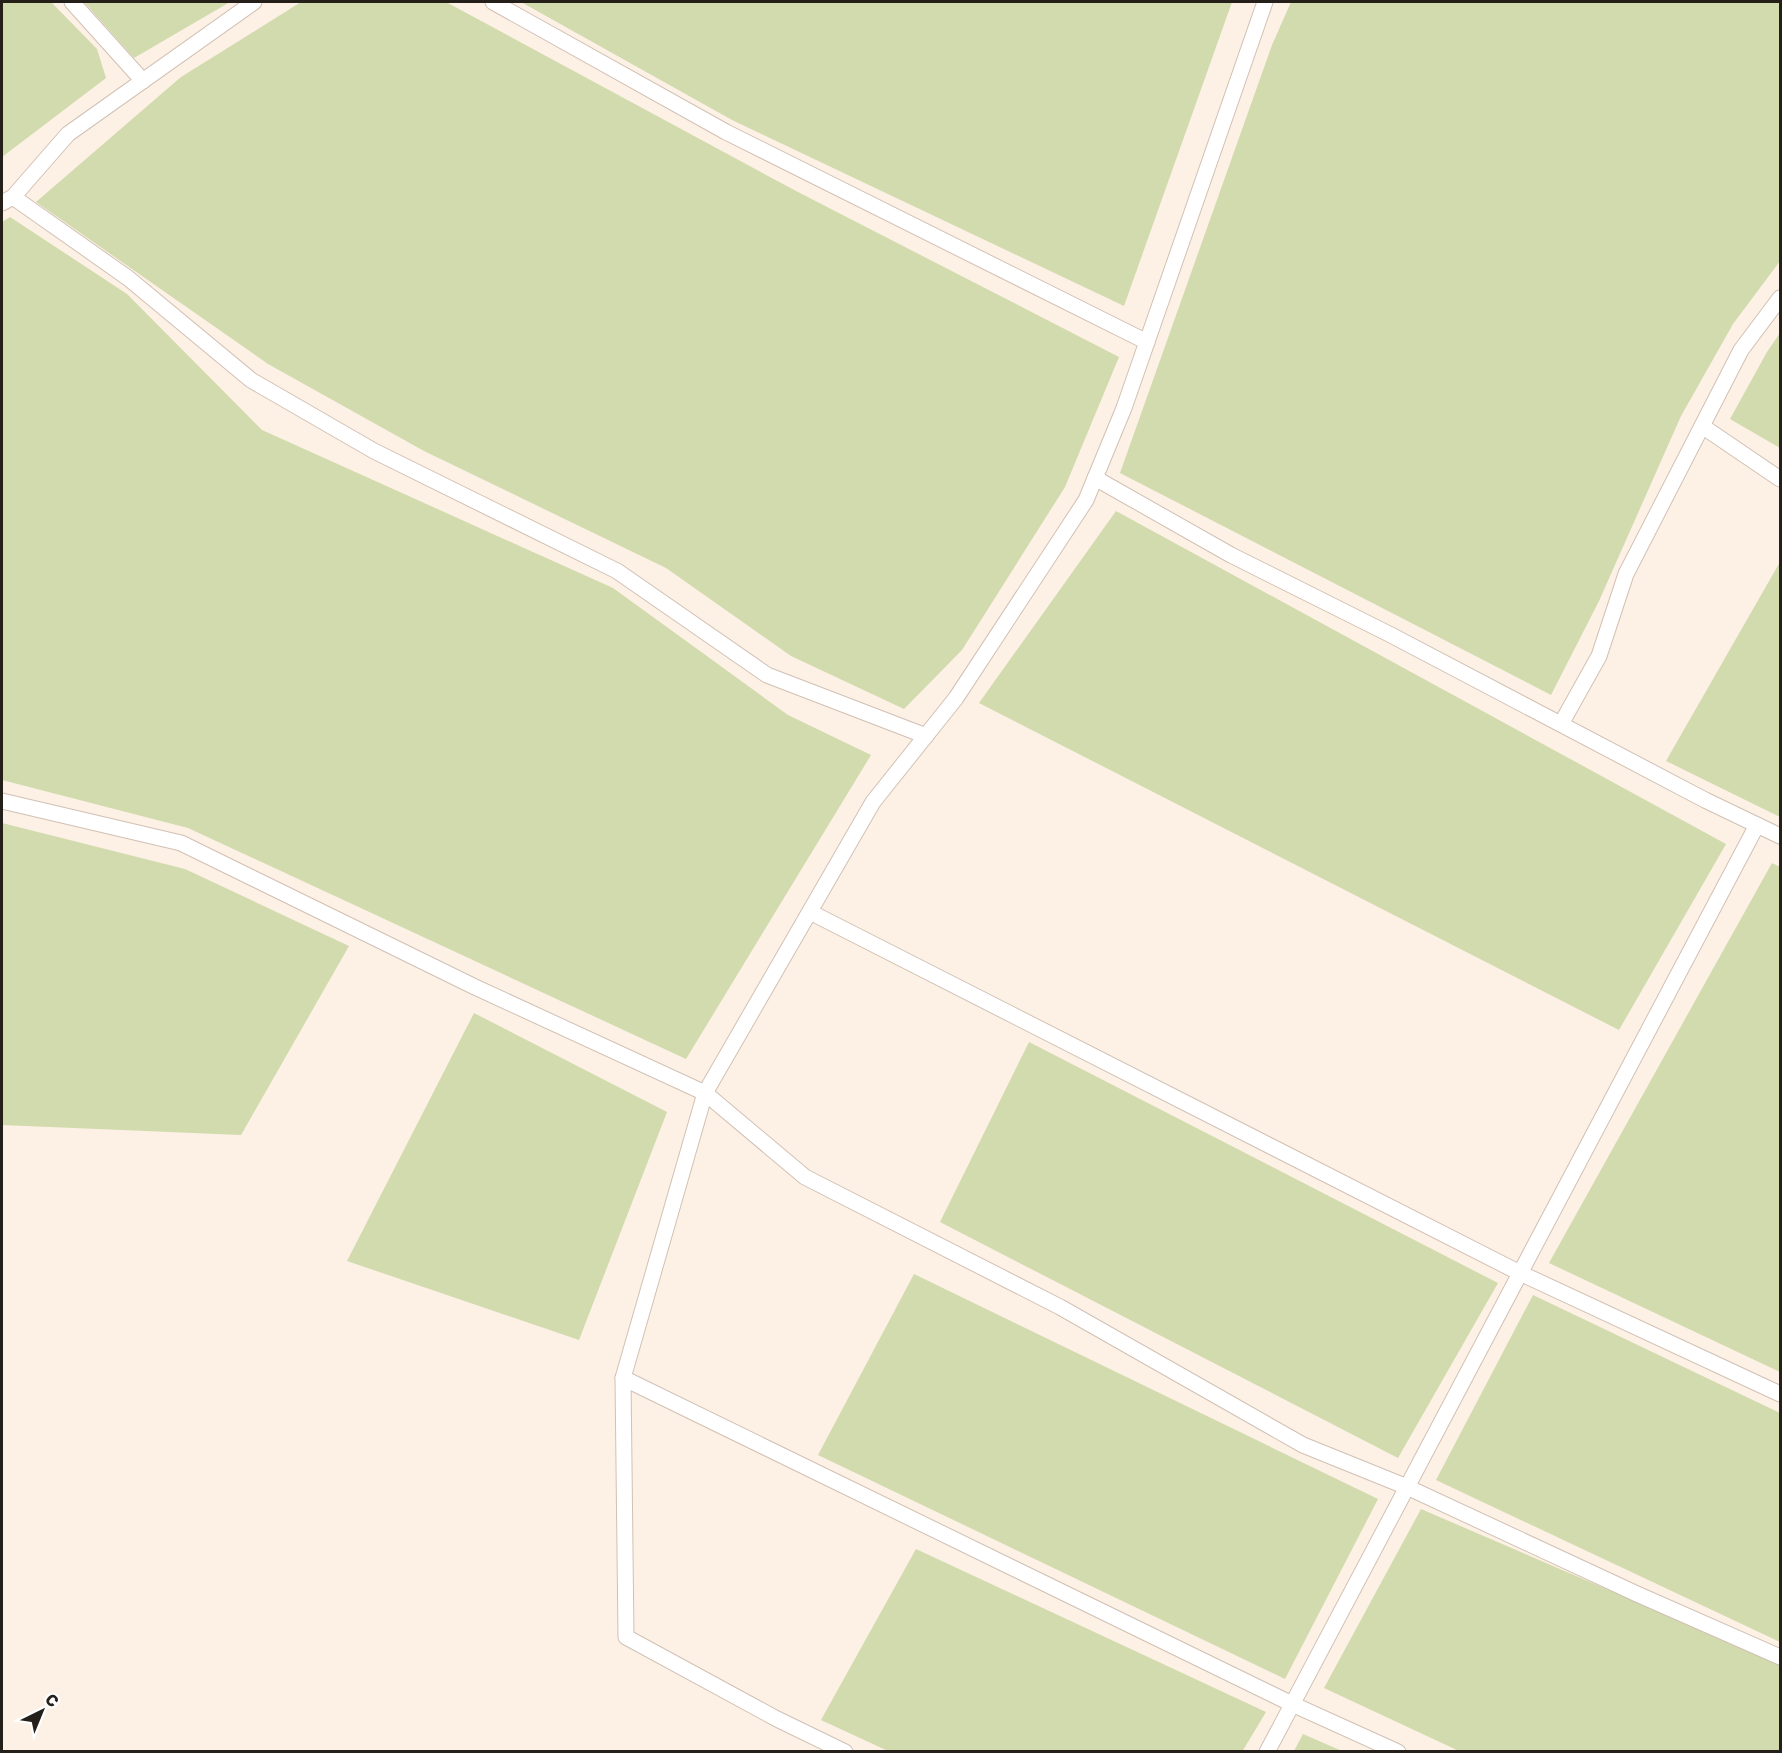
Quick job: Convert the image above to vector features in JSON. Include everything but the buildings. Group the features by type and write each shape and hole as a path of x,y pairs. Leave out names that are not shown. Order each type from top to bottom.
{"lane":[{"path":"72,2 143,81"},
{"path":"254,2 68,134 7,200 128,278 251,380 374,451 617,572 766,675 926,736"},
{"path":"493,2 726,132 1147,342"},
{"path":"845,1752 777,1719 626,1637 623,1378 705,1093 873,802 956,698 1086,500 1124,408 1265,2"},
{"path":"1561,724 1599,656 1626,574 1702,426 1741,351 1780,298"},
{"path":"1702,426 1780,479"},
{"path":"1095,478 1232,555 1780,836"},
{"path":"2,801 181,843 475,987 705,1093 805,1177 1060,1307 1303,1445 1407,1487 1637,1594 1780,1657"},
{"path":"1267,1752 1757,825"},
{"path":"810,912 1520,1273 1780,1394"},
{"path":"623,1378 1293,1704 1398,1752"}],"green space":[{"path":"2,2 51,2 97,49 106,78 2,157"},
{"path":"84,2 230,2 134,58"},
{"path":"301,2 446,2 796,191 1119,357 1065,487 962,650 904,709 791,656 666,568 424,451 268,364 36,202 181,77"},
{"path":"521,2 1232,2 1124,306 732,120"},
{"path":"1291,2 1780,2 1780,261 1733,324 1681,416 1599,601 1551,695 1120,473 1272,45"},
{"path":"10,217 127,294 262,430 613,588 788,715 871,755 686,1059 188,828 2,780 2,222"},
{"path":"1780,333 1780,448 1730,419"},
{"path":"1116,511 1726,844 1619,1030 979,703"},
{"path":"1780,562 1780,817 1666,761"},
{"path":"2,823 185,869 349,946 241,1135 2,1125"},
{"path":"1772,863 1780,867 1780,1372 1549,1263"},
{"path":"474,1013 667,1112 579,1340 347,1261"},
{"path":"1029,1042 1498,1283 1398,1458 940,1222"},
{"path":"914,1274 1378,1499 1285,1679 818,1455"},
{"path":"1533,1295 1780,1413 1780,1642 1436,1480"},
{"path":"1421,1509 1780,1664 1780,1751 1459,1751 1324,1688"},
{"path":"916,1549 1266,1712 1242,1752 888,1751 821,1720"},
{"path":"1303,1734 1342,1751 1294,1751"}]}
